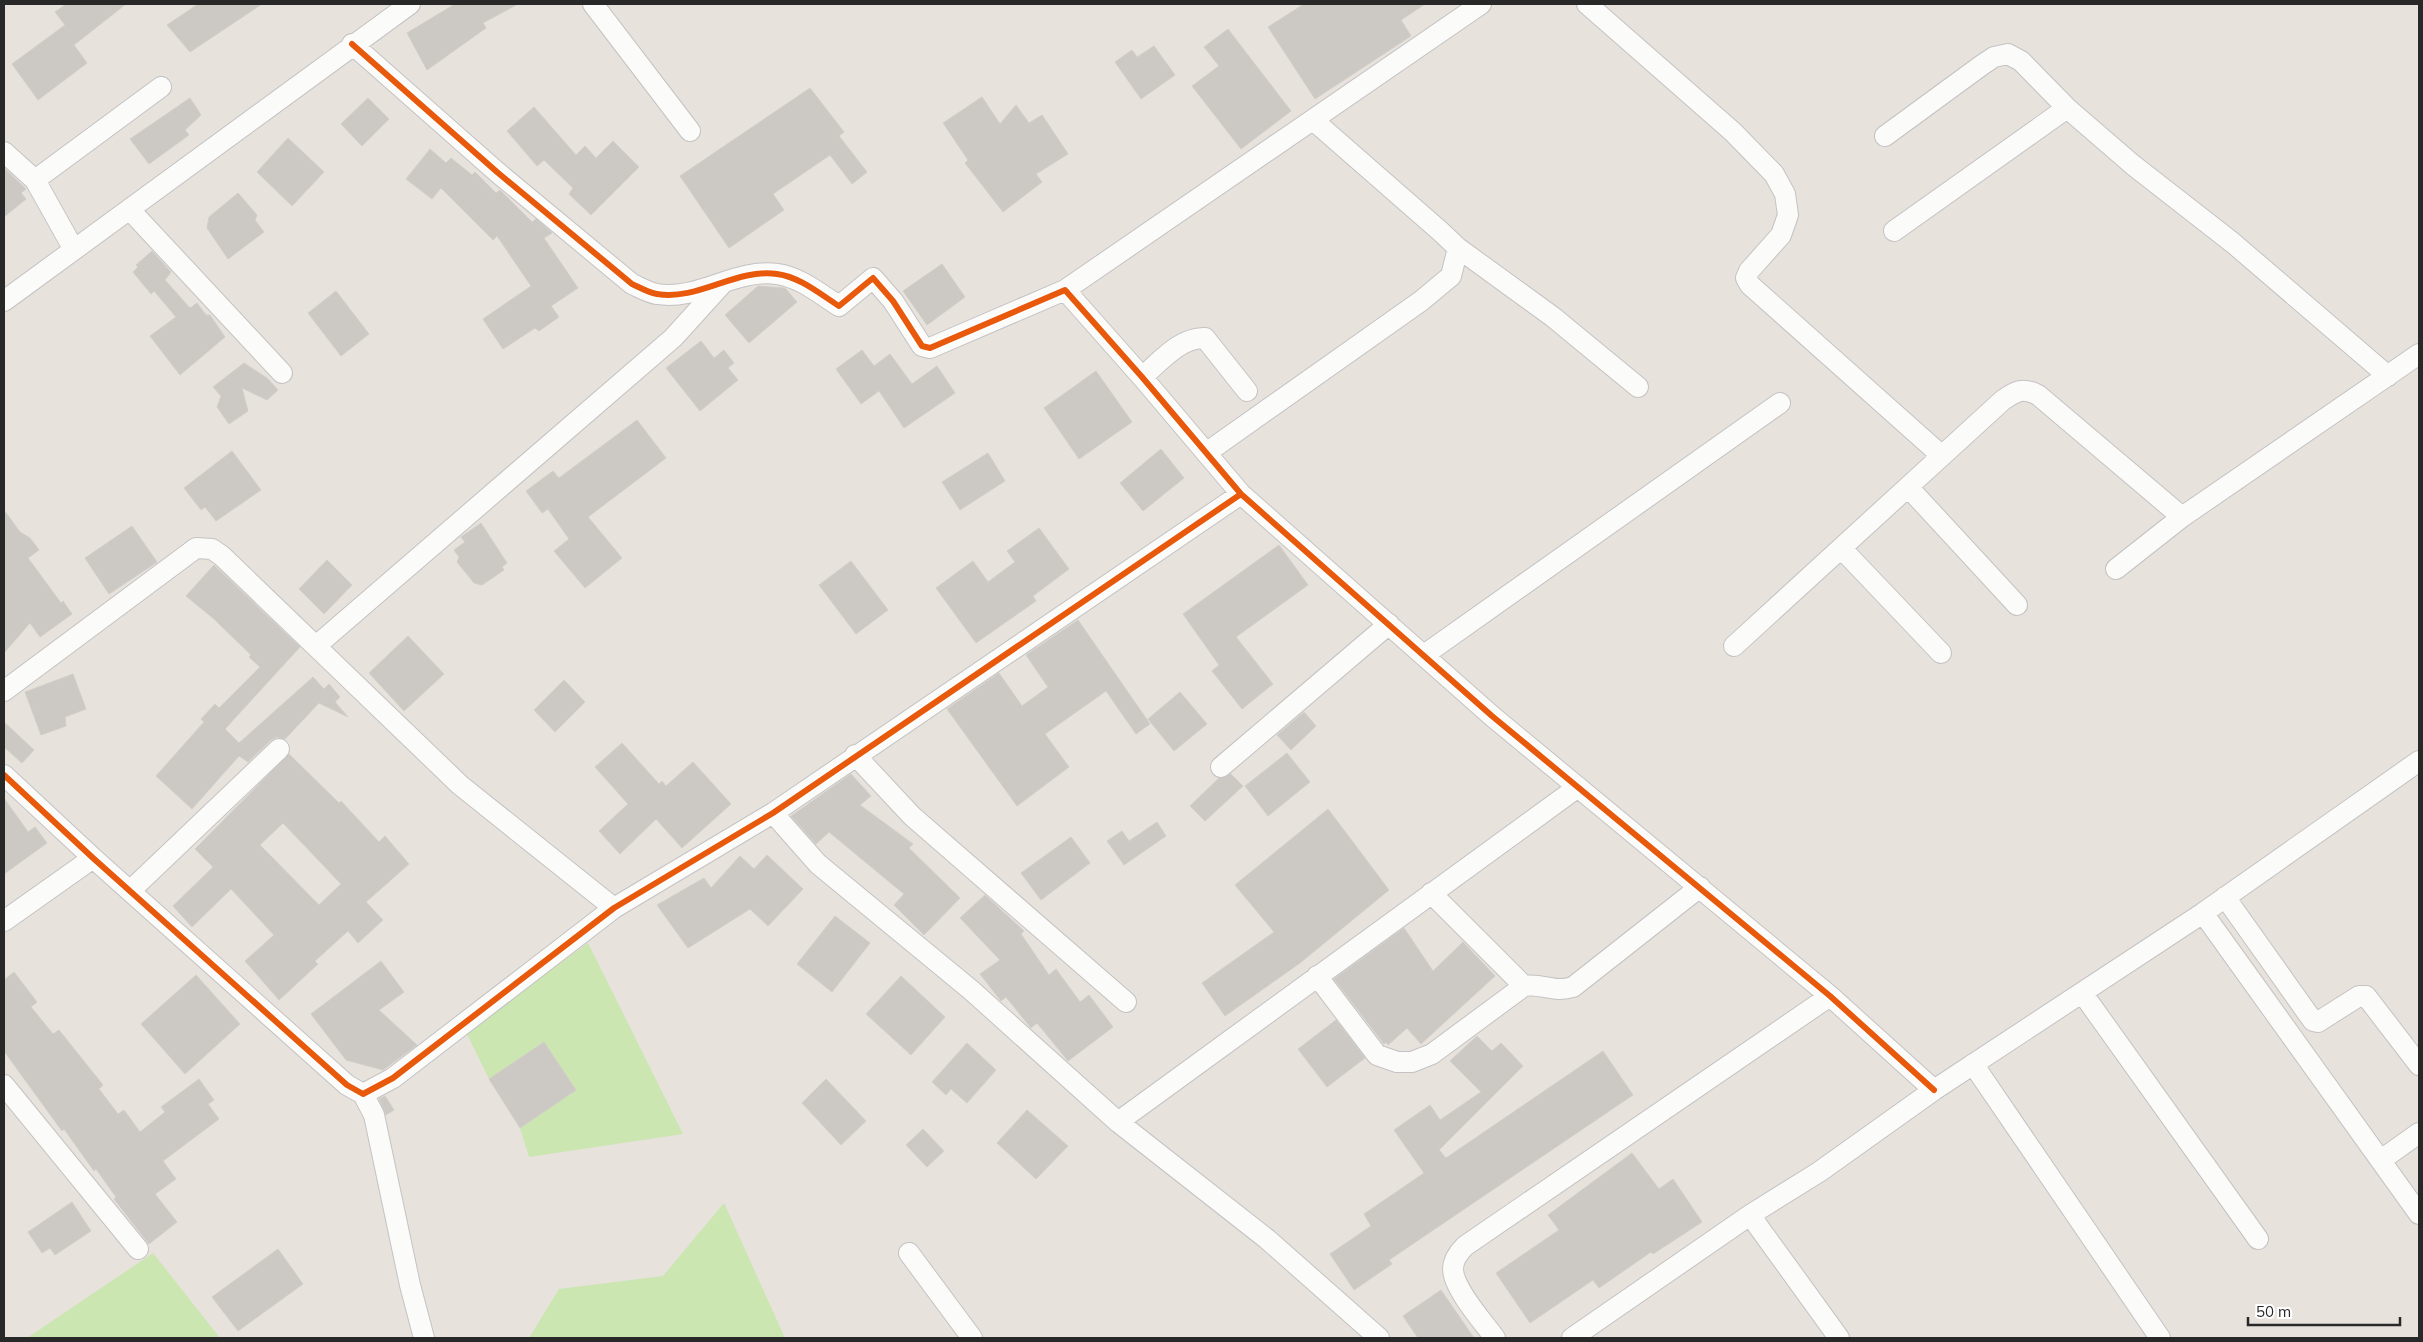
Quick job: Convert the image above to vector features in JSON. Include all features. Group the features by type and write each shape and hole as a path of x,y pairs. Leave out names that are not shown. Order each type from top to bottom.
{"street":[{"path":"4,301 74,248 130,210 352,44 410,4"},
{"path":"593,4 690,131"},
{"path":"352,44 497,172 632,284 656,294 683,294 759,273 779,274 798,280 838,306 873,278 893,301 922,346 930,348 1065,290 1481,4"},
{"path":"1587,4 1734,132 1774,174 1785,194 1788,215 1781,235 1746,278 1750,285 1942,456"},
{"path":"1885,136 1982,65 1994,57 2008,54 2020,61 2067,108 2162,189 2233,242 2388,376"},
{"path":"35,180 161,87"},
{"path":"1894,231 2067,108"},
{"path":"1313,120 1458,248 1553,317 1638,388"},
{"path":"4,152 35,180 74,248"},
{"path":"130,210 282,374"},
{"path":"1206,453 1421,301 1451,276 1458,248"},
{"path":"316,646 673,338 722,284"},
{"path":"1065,290 1142,376 1241,494 1492,716 1830,996 1934,1090"},
{"path":"1142,376 1184,342 1195,338 1205,338 1247,391"},
{"path":"2116,569 2182,517 2419,354"},
{"path":"1734,646 2003,400 2016,391 2027,389 2038,395 2182,517"},
{"path":"1424,655 1780,403"},
{"path":"1908,487 2017,605"},
{"path":"363,1094 393,1078 614,908 773,813 855,755 1241,494"},
{"path":"4,691 196,548 205,547 222,556 460,786 614,908"},
{"path":"1841,548 1941,652"},
{"path":"1221,767 1389,624"},
{"path":"130,891 279,749"},
{"path":"855,755 912,816 1126,1002"},
{"path":"1572,1338 1750,1215 1819,1172 1934,1090 2083,994 2203,913 2419,761"},
{"path":"4,774 93,858 346,1085 363,1094 374,1115 410,1285 424,1338"},
{"path":"1118,1122 1578,787"},
{"path":"773,813 818,864 971,990 1118,1122 1267,1239 1379,1338"},
{"path":"4,921 93,858"},
{"path":"1316,976 1378,1054 1397,1062 1412,1062 1432,1054 1524,986 1538,983 1561,991 1573,987 1700,887"},
{"path":"1431,893 1524,986"},
{"path":"2226,897 2313,1021 2318,1022 2359,996 2366,996 2419,1064"},
{"path":"2203,913 2419,1214"},
{"path":"2083,994 2258,1239"},
{"path":"1495,1338 1454,1280 1452,1267 1456,1256 1465,1246 1830,996"},
{"path":"1973,1064 2160,1338"},
{"path":"4,1085 138,1248"},
{"path":"2381,1160 2419,1133"},
{"path":"1750,1215 1839,1338"},
{"path":"908,1253 972,1338"}],"green space":[{"path":"588,943 683,1134 529,1157 520,1128 576,1090 544,1042 489,1079 466,1032"},
{"path":"724,1203 785,1338 529,1338 559,1289 663,1276"},
{"path":"153,1253 220,1338 27,1338"}],"building":[{"path":"66,4 126,4 74,45 87,63 38,100 12,64 65,25 55,12"},
{"path":"198,4 262,4 190,52 167,25"},
{"path":"455,4 518,4 483,23 486,28 427,70 407,33"},
{"path":"1304,4 1425,4 1401,20 1411,36 1315,99 1268,27"},
{"path":"1228,29 1291,111 1241,149 1192,86 1219,66 1204,47"},
{"path":"1154,46 1175,75 1141,99 1115,62 1132,50 1137,57"},
{"path":"810,88 844,132 839,136 867,172 852,184 830,155 773,194 784,210 729,248 680,176"},
{"path":"982,97 1000,124 1016,105 1029,123 1042,115 1068,154 1036,174 1042,182 1003,212 965,163 968,160 943,123"},
{"path":"190,98 201,115 185,130 189,135 149,164 130,139"},
{"path":"368,98 389,119 362,146 341,124"},
{"path":"534,107 576,155 585,146 596,158 613,141 639,167 591,215 569,194 573,188 544,160 537,166 507,131"},
{"path":"288,138 324,172 292,206 257,172"},
{"path":"430,149 446,163 451,158 472,175 475,172 496,193 500,190 532,222 536,219 551,232 544,238 578,288 551,306 559,317 539,331 535,328 503,349 483,319 531,286 497,236 493,240 441,188 432,199 406,179"},
{"path":"4,168 26,189 21,193 26,199 4,217"},
{"path":"238,193 257,215 255,220 264,232 228,259 207,228 209,217"},
{"path":"152,251 171,272 165,280 190,308 197,303 206,315 210,315 225,337 180,375 150,336 176,317 154,291 151,294 133,272 138,267 136,265"},
{"path":"942,264 965,297 927,325 903,291"},
{"path":"758,286 785,288 797,302 749,343 725,315"},
{"path":"336,291 369,334 341,356 308,313"},
{"path":"701,341 714,358 724,350 734,363 728,368 738,380 700,411 666,368"},
{"path":"862,350 874,366 890,354 912,384 937,366 955,393 904,428 879,391 861,404 836,369"},
{"path":"244,363 267,378 278,390 267,400 242,388 248,411 229,424 217,407 221,396 213,387"},
{"path":"1096,371 1132,422 1079,459 1044,408"},
{"path":"637,420 666,458 588,517 622,558 585,588 554,551 569,539 548,509 542,513 526,491 553,471 559,478"},
{"path":"1161,449 1184,478 1143,511 1120,483"},
{"path":"232,451 261,490 216,521 205,507 201,510 184,488"},
{"path":"988,453 1005,481 960,510 942,482"},
{"path":"4,510 20,532 30,538 39,550 28,558 61,603 63,601 72,614 40,637 30,623 4,653"},
{"path":"481,523 507,563 502,567 504,570 482,585 474,583 457,562 459,557 454,550 465,542 461,537"},
{"path":"132,526 157,562 109,594 85,558"},
{"path":"1039,528 1069,569 1033,596 1036,601 976,643 936,588 973,561 988,582 1015,562 1007,551"},
{"path":"1279,545 1308,585 1236,637 1273,684 1242,709 1212,671 1219,665 1183,614"},
{"path":"327,560 352,585 324,614 299,589"},
{"path":"851,561 888,610 856,634 819,585"},
{"path":"214,565 300,647 225,729 239,743 313,677 324,689 329,684 340,697 335,702 348,717 319,703 285,739 277,737 271,740 248,762 239,756 192,809 156,776 204,722 201,719 215,704 219,708 260,667 249,657 251,655 214,619 186,596"},
{"path":"1078,620 1150,724 1136,734 1106,691 1045,734 1069,767 1017,806 947,709 999,673 1022,706 1048,687 1026,655"},
{"path":"408,636 444,674 404,711 369,673"},
{"path":"73,674 86,709 65,717 66,726 41,735 25,692"},
{"path":"564,680 585,702 555,732 534,710"},
{"path":"1180,692 1207,724 1174,751 1148,719"},
{"path":"1304,712 1316,726 1291,750 1277,735"},
{"path":"4,722 34,750 22,763 4,747"},
{"path":"622,743 659,784 662,781 666,786 693,762 731,804 682,848 656,819 620,854 599,831 628,804 595,767"},
{"path":"1287,753 1310,782 1268,816 1245,786"},
{"path":"289,754 339,803 341,801 379,842 385,836 409,864 366,902 383,920 358,943 348,931 315,961 318,964 279,1000 245,961 274,935 231,889 192,927 173,906 213,867 195,849","holes":["283,823 341,884 319,905 260,845"]},
{"path":"851,774 871,796 860,805 913,844 909,848 960,898 924,935 894,905 904,894 829,832 816,844 791,816"},
{"path":"1231,774 1243,786 1205,821 1190,806 1219,778"},
{"path":"4,798 28,832 35,827 47,843 4,874"},
{"path":"1328,809 1389,890 1300,963 1225,1016 1202,983 1274,932 1235,885"},
{"path":"1157,822 1166,836 1124,865 1107,841 1122,831 1129,841"},
{"path":"1071,837 1090,863 1041,900 1021,873"},
{"path":"767,855 803,889 768,926 750,909 688,948 657,905 704,878 711,888 740,856 754,869"},
{"path":"985,895 1024,931 1021,934 1049,975 1056,969 1080,1002 1089,995 1113,1027 1068,1061 1037,1023 1031,1028 1006,997 1001,1001 980,974 1000,960 960,918"},
{"path":"835,916 870,943 832,992 797,964"},
{"path":"1404,928 1433,971 1463,942 1495,976 1421,1044 1407,1028 1388,1045 1386,1042 1384,1044 1334,979"},
{"path":"381,961 404,992 379,1010 417,1045 383,1070 346,1060 311,1014"},
{"path":"14,972 37,1002 31,1007 53,1034 59,1030 103,1085 99,1089 118,1114 124,1110 140,1132 165,1112 161,1107 199,1079 214,1100 208,1104 219,1119 163,1161 176,1179 155,1194 177,1222 149,1244 114,1199 116,1197 96,1169 94,1171 64,1129 62,1131 4,1051 4,980"},
{"path":"196,975 240,1024 185,1074 141,1024"},
{"path":"901,976 945,1017 911,1055 866,1014"},
{"path":"1336,1020 1365,1058 1327,1087 1298,1049"},
{"path":"1477,1036 1492,1051 1501,1043 1523,1066 1439,1150 1446,1158 1603,1051 1633,1095 1389,1260 1392,1264 1354,1290 1330,1254 1371,1226 1364,1214 1424,1173 1394,1130 1430,1105 1440,1120 1481,1092 1450,1061"},
{"path":"544,1042 576,1090 520,1128 489,1079"},
{"path":"967,1043 996,1070 967,1103 951,1089 946,1095 932,1082"},
{"path":"826,1079 866,1121 841,1145 802,1103"},
{"path":"385,1096 394,1110 386,1115 379,1099"},
{"path":"1027,1110 1068,1146 1036,1179 997,1143"},
{"path":"923,1129 944,1151 927,1167 906,1145"},
{"path":"1632,1153 1659,1189 1673,1179 1702,1222 1653,1254 1651,1252 1599,1288 1593,1280 1530,1323 1496,1273 1559,1230 1548,1215"},
{"path":"72,1202 91,1231 55,1255 50,1248 42,1253 28,1232"},
{"path":"278,1249 303,1284 238,1331 212,1297"},
{"path":"1441,1290 1474,1338 1418,1338 1403,1316"}],"cycle path":[{"path":"352,44 497,172 632,284 651,292 672,295 687,293 747,276 762,273 777,274 802,282 839,306 873,278 893,301 922,346 930,348 1065,290 1241,494 1492,716 1830,996 1934,1090"},
{"path":"4,775 93,858 347,1085 363,1094 393,1078 614,908 773,813 1241,494"}]}
